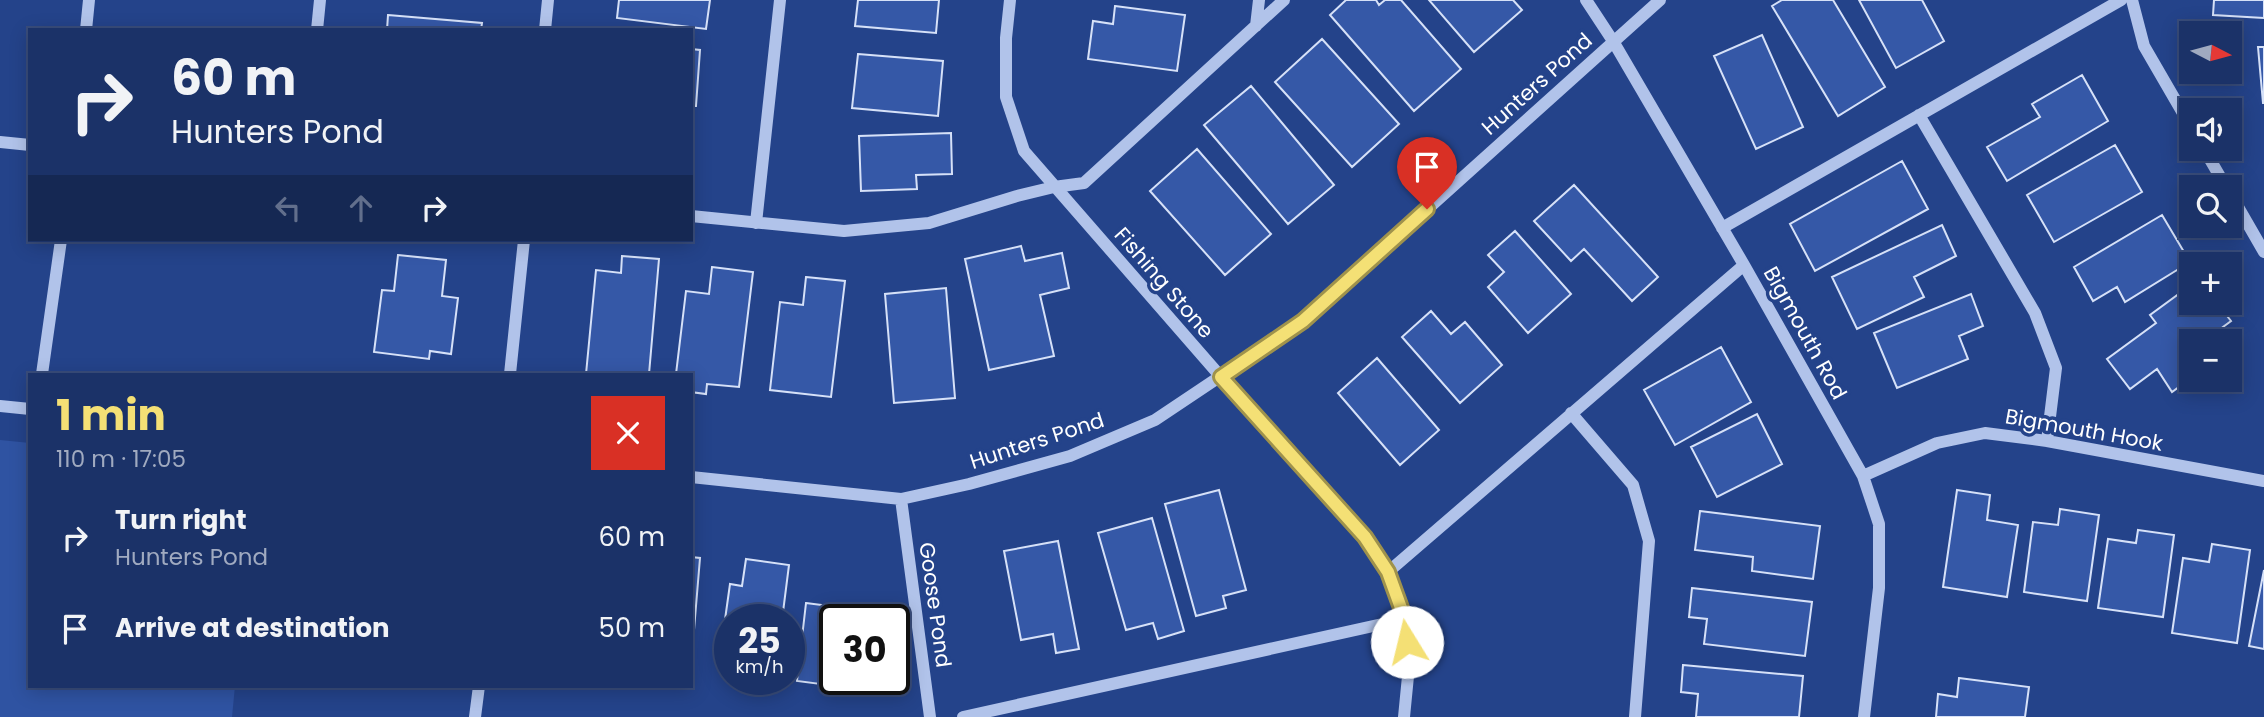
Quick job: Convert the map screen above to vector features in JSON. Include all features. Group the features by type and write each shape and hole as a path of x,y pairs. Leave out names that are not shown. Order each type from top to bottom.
{"street":[{"path":"86,28 89,0"},
{"path":"317,28 320,0"},
{"path":"545,28 548,0"},
{"path":"756,223 780,0"},
{"name":"Fishing Stone","path":"1010,0 1006,38 1006,97 1024,151 1365,537 1388,572 1405,619 1409,666 1404,717"},
{"path":"1256,26 1259,0"},
{"path":"693,215 845,231 929,223 1054,187 1084,183 1284,0"},
{"name":"Bigmouth Rod","path":"1586,0 1613,41 1744,265 1863,476 1878,524 1879,550 1879,588 1864,717"},
{"name":"Hunters Pond","path":"693,477 901,499 969,484 1070,456 1155,420 1303,321 1660,0"},
{"path":"1722,228 2121,0"},
{"path":"2132,0 2144,46 2179,106"},
{"path":"1919,115 2035,313 2056,368 2047,441"},
{"path":"0,142 28,145"},
{"path":"2242,214 2264,252"},
{"path":"42,373 61,242"},
{"path":"510,373 524,242"},
{"path":"1388,572 1744,265"},
{"path":"0,405 28,409"},
{"path":"1571,413 1633,485 1649,541 1635,717"},
{"name":"Bigmouth Hook","path":"1863,476 1937,443 1985,433 2047,441 2264,481"},
{"name":"Goose Pond","path":"901,499 930,717"},
{"path":"963,717 1405,619"},
{"path":"475,717 479,688"}],"shaded area":[{"path":"0,440 28,443 28,688 235,688 232,717 0,717"}],"building":[{"path":"619,0 710,0 706,29 617,18"},
{"path":"858,0 939,0 936,33 855,26"},
{"path":"1346,0 1376,0 1379,5 1385,0 1401,0 1461,69 1414,111 1330,15"},
{"path":"1429,0 1513,0 1522,10 1474,52"},
{"path":"1782,0 1833,0 1885,87 1838,116 1772,6"},
{"path":"1859,0 1922,0 1944,41 1896,68"},
{"path":"2214,0 2264,0 2264,18 2213,15"},
{"path":"1115,6 1185,15 1177,71 1088,59 1093,21 1113,24"},
{"path":"388,15 482,23 481,28 387,28"},
{"path":"1762,35 1803,127 1756,149 1714,56"},
{"path":"1322,39 1399,124 1352,167 1275,82"},
{"path":"2258,47 2264,47 2264,103 2263,103"},
{"path":"693,49 700,50 696,106 693,106"},
{"path":"858,54 943,61 938,116 852,108"},
{"path":"2082,75 2108,121 2007,181 1987,147 2040,117 2032,104"},
{"path":"1251,86 1334,185 1288,224 1204,125"},
{"path":"951,133 952,174 916,175 917,189 861,191 859,136"},
{"path":"2115,145 2142,192 2054,242 2027,195"},
{"path":"1197,149 1271,234 1225,275 1150,191"},
{"path":"1902,161 1928,209 1815,271 1790,224"},
{"path":"1574,185 1658,277 1632,301 1584,249 1571,261 1534,221"},
{"path":"2162,215 2184,252 2179,252 2179,269 2125,302 2117,287 2093,301 2074,267"},
{"path":"1942,225 1956,256 1914,277 1924,297 1857,329 1832,277"},
{"path":"1515,231 1571,294 1528,333 1488,287 1504,272 1488,255"},
{"path":"1021,246 1025,261 1062,253 1069,288 1040,295 1054,356 989,370 965,259"},
{"path":"398,255 446,260 442,296 458,298 451,354 430,351 429,359 374,352 382,290 394,291"},
{"path":"622,256 659,259 649,373 586,373 596,270 621,273"},
{"path":"712,267 753,272 739,387 707,384 706,394 693,392 693,373 676,373 686,291 709,294"},
{"path":"806,277 845,281 831,397 770,390 780,302 803,305"},
{"path":"946,288 955,398 894,403 885,294"},
{"path":"1971,294 1983,326 1959,336 1968,359 1897,388 1874,333"},
{"path":"2179,294 2179,315 2226,315 2231,321 2220,329 2179,329 2179,387 2172,392 2157,369 2130,389 2107,359 2156,323 2150,315"},
{"path":"1431,311 1451,334 1465,322 1502,365 1460,403 1402,337"},
{"path":"1721,347 1751,402 1675,445 1644,390"},
{"path":"1377,358 1439,430 1400,465 1338,393"},
{"path":"1757,414 1782,464 1717,497 1691,447"},
{"path":"1219,490 1246,590 1223,596 1226,608 1196,616 1165,504"},
{"path":"1957,490 1990,495 1987,520 2018,525 2007,597 1943,587"},
{"path":"2060,509 2099,515 2087,601 2024,592 2033,522 2058,525"},
{"path":"1700,511 1820,526 1813,579 1752,571 1753,557 1695,550"},
{"path":"1152,518 1184,631 1158,639 1153,623 1126,630 1098,533"},
{"path":"2138,530 2174,535 2163,617 2098,608 2108,539 2136,543"},
{"path":"1058,541 1079,649 1056,653 1053,634 1021,640 1004,551"},
{"path":"2212,544 2250,550 2237,643 2172,633 2183,558 2209,562"},
{"path":"693,557 700,558 693,642"},
{"path":"746,559 789,565 784,604 727,604 730,584 742,586"},
{"path":"2264,570 2264,649 2249,646"},
{"path":"1692,588 1812,602 1805,656 1704,644 1707,619 1689,617"},
{"path":"806,603 819,605 819,684 805,682"},
{"path":"1683,665 1803,676 1799,717 1696,717 1698,694 1681,692"},
{"path":"1959,678 2029,687 2025,717 1936,717 1938,694 1957,697"}],"route":[{"path":"1407,642 1405,619 1388,572 1365,537 1221,377 1303,321 1427,209"}]}
